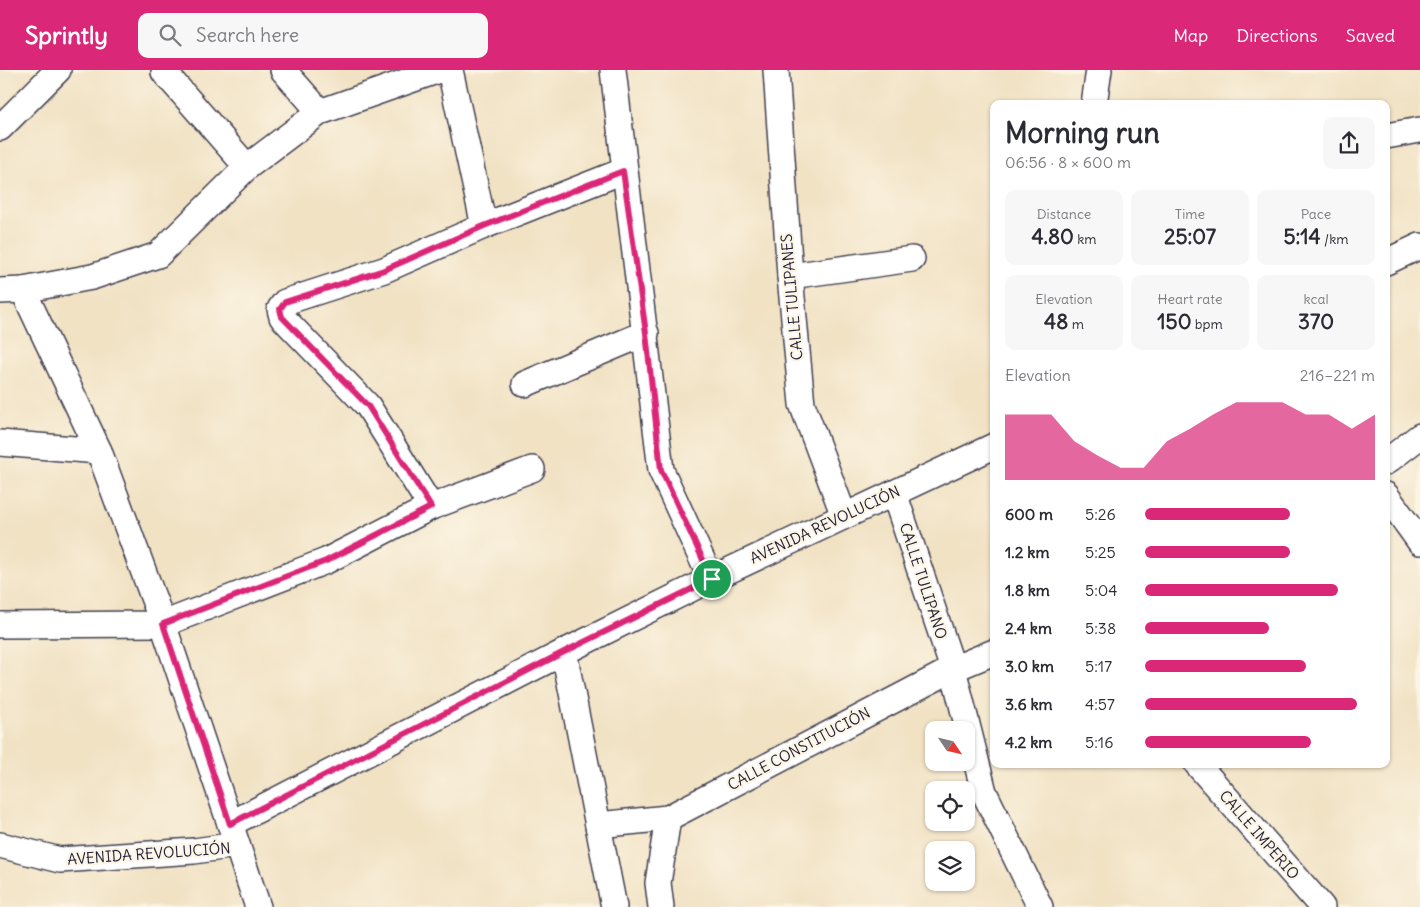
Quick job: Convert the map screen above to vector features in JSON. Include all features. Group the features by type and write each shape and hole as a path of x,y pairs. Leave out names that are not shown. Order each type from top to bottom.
{"street":[{"path":"0,128 58,70"},
{"path":"284,70 320,112"},
{"path":"233,835 163,624 99,451 12,290 92,277 158,255 247,166 320,112 439,70"},
{"path":"450,70 484,226"},
{"path":"613,70 623,171 646,333 661,470 712,579"},
{"name":"CALLE TULIPANES","path":"776,70 790,276 802,404 844,516"},
{"path":"1095,100 1099,70"},
{"path":"164,72 247,166"},
{"path":"1390,135 1420,130"},
{"path":"431,507 368,406 282,317 280,309 285,302 384,270 484,226 623,171"},
{"path":"1390,260 1420,246"},
{"path":"790,276 912,258"},
{"path":"525,384 646,333"},
{"path":"1390,459 1420,436"},
{"path":"0,444 99,451"},
{"name":"AVENIDA REVOLUCIÓN","path":"0,845 60,860 194,851 233,835 564,652 712,579 990,448"},
{"path":"0,625 163,624 326,561 431,507 532,469"},
{"name":"CALLE TULIPANO","path":"894,493 953,669 984,792 1040,907"},
{"path":"1390,501 1420,542"},
{"path":"564,652 614,907"},
{"name":"CALLE CONSTITUCIÓN","path":"598,825 668,818 953,669 990,654"},
{"name":"CALLE IMPERIO","path":"1200,768 1322,907"},
{"path":"661,907 658,884 668,818"},
{"name":"AVENIDA REVOLUCIÓN","path":"233,835 258,907"}],"route":[{"path":"623,171 646,333 661,470 712,579 564,652 230,824 163,624 326,561 431,507 368,406 282,317 280,309 285,302 384,270 484,226 623,171"}]}
